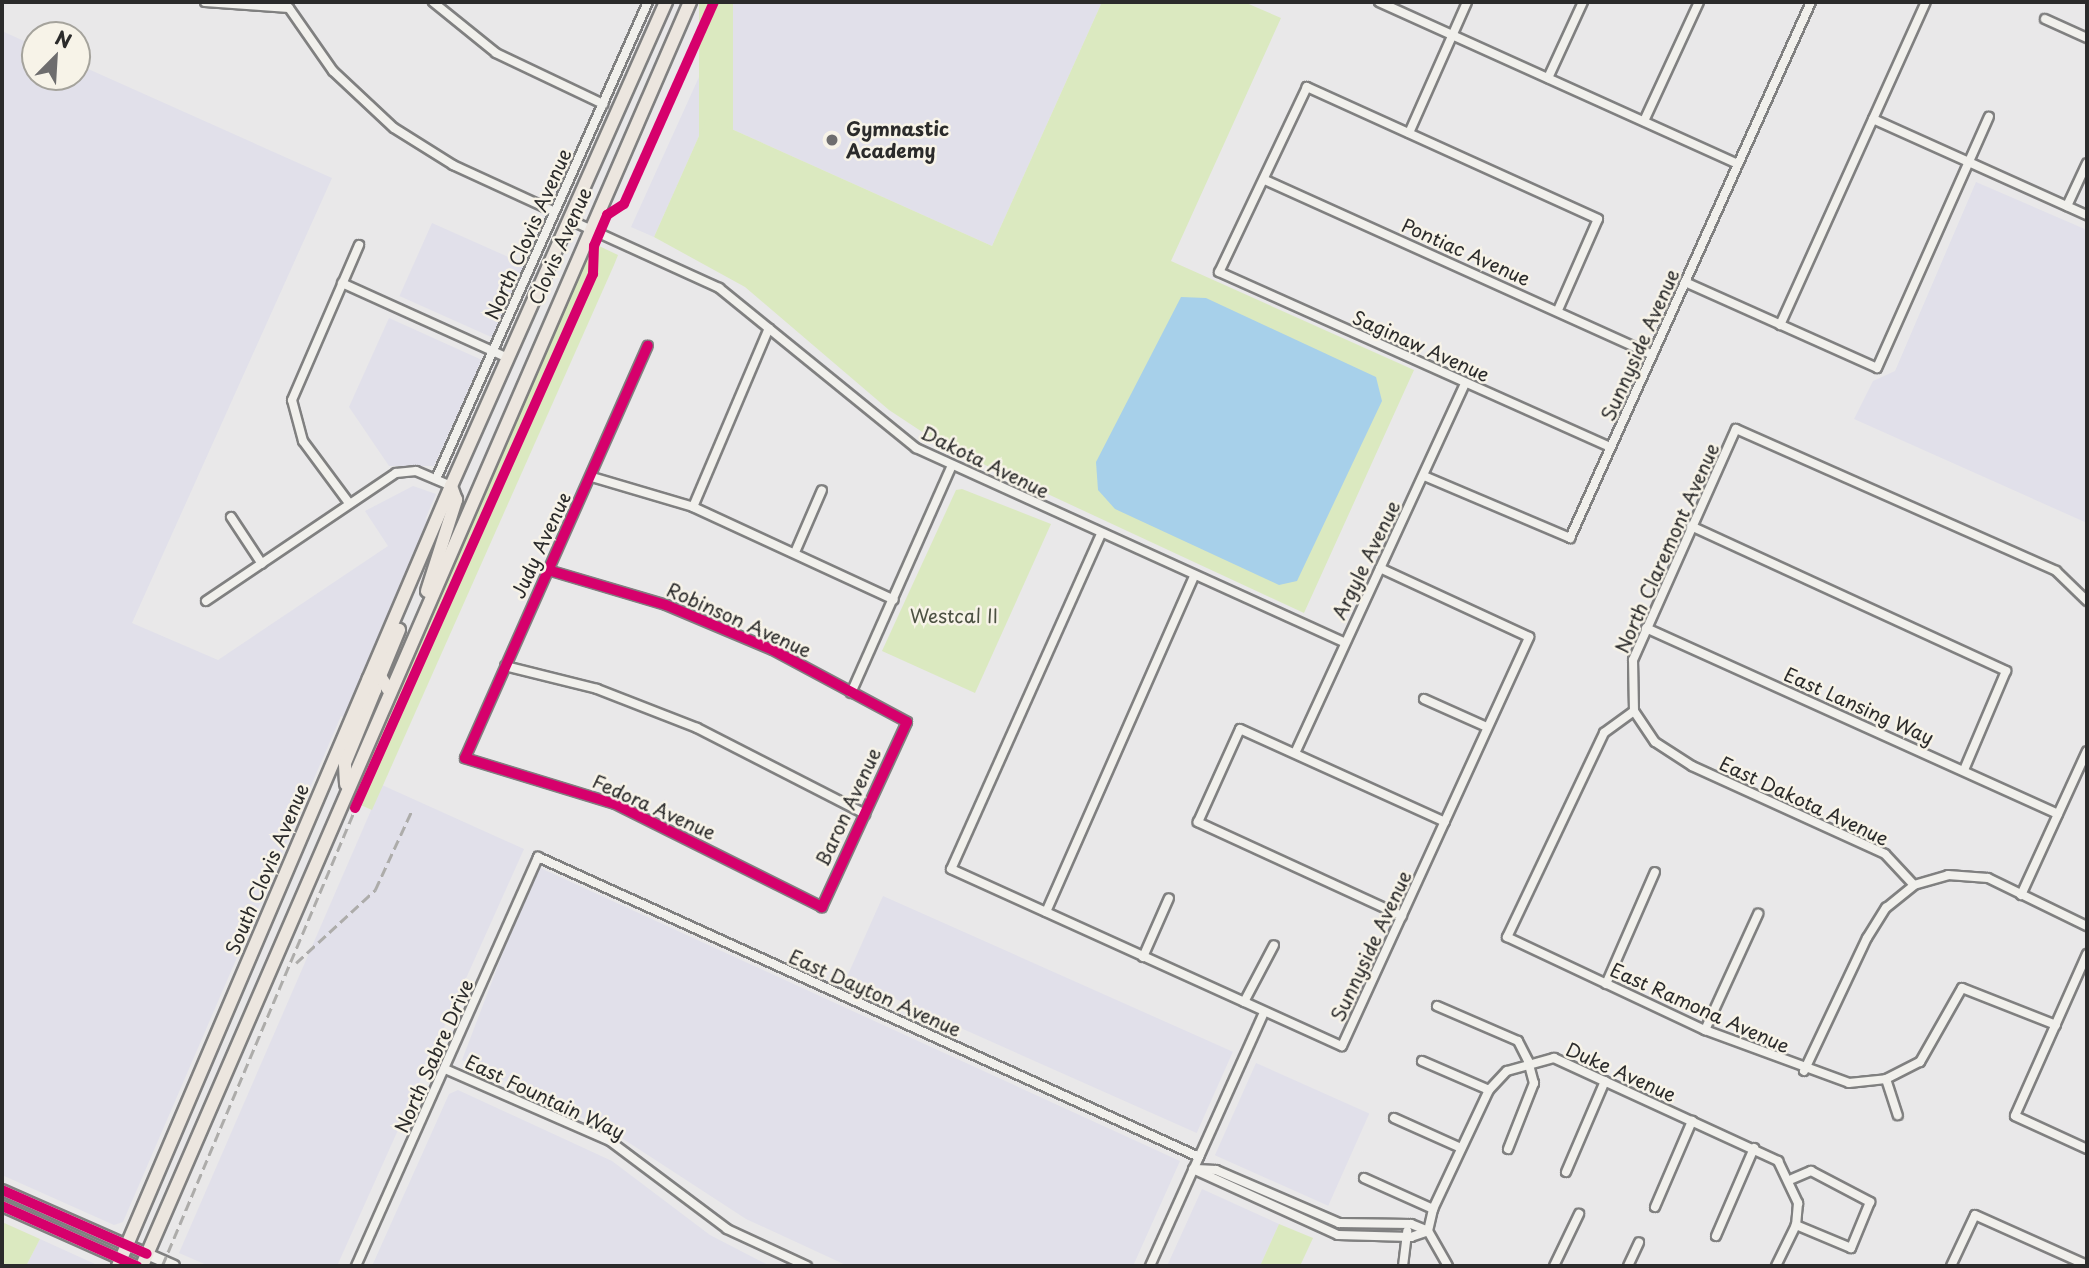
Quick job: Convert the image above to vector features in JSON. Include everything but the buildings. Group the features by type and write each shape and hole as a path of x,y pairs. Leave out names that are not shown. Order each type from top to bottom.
{"main road":[{"name":"Clovis Avenue","path":"451,486 667,2"},
{"name":"Clovis Avenue","path":"427,598 690,2"},
{"path":"2,1206 120,1263 139,1266 147,1254 427,598 428,571 456,500 451,486"},
{"name":"South Clovis Avenue","path":"120,1263 451,486"},
{"path":"388,689 380,676 403,619 398,610"},
{"path":"346,788 345,763 375,690 369,679"},
{"path":"2,1190 174,1266"}],"street":[{"path":"205,2 288,5 333,71 394,128 453,165 552,211"},
{"path":"433,2 496,53 603,104"},
{"name":"North Clovis Avenue","path":"436,479 552,211 648,2"},
{"path":"1379,2 1738,164"},
{"path":"1409,133 1467,2"},
{"path":"1548,78 1583,2"},
{"path":"1644,121 1699,2"},
{"name":"Sunnyside Avenue","path":"1424,476 1570,538 1811,2"},
{"path":"1780,325 1926,2"},
{"path":"2045,19 2087,38"},
{"path":"1265,180 1307,87 1598,219 1558,310"},
{"path":"1685,282 1877,368 1989,117"},
{"path":"1873,119 2087,215"},
{"path":"2067,206 2087,163"},
{"name":"Saginaw Avenue","path":"1265,180 1219,272 1611,447"},
{"name":"Pontiac Avenue","path":"1265,180 1653,355"},
{"name":"Dakota Avenue","path":"570,220 719,288 883,425 951,467 1344,642"},
{"path":"349,503 299,432 292,400 359,246"},
{"path":"342,283 508,358"},
{"path":"693,507 769,328"},
{"name":"Judy Avenue","path":"465,758 648,346"},
{"name":"Argyle Avenue","path":"1296,751 1465,383"},
{"name":"North Claremont Avenue","path":"1634,711 1633,660 1691,526 1737,429 2056,571 2087,601"},
{"path":"851,693 951,467"},
{"path":"206,601 396,472 416,471 451,486"},
{"path":"592,477 693,507 796,550 894,600"},
{"path":"796,550 822,490"},
{"path":"232,517 262,564"},
{"path":"1691,526 2006,671 1964,770"},
{"path":"1101,534 951,869 1264,1012 1150,1266"},
{"name":"Sunnyside Avenue","path":"1264,1012 1342,1046 1529,637 1380,568"},
{"name":"Robinson Avenue","path":"548,570 666,605 773,650 907,722"},
{"path":"1046,912 1194,576"},
{"name":"East Lansing Way","path":"1646,628 2058,814"},
{"path":"505,666 597,689 697,728 865,814"},
{"path":"1424,699 1487,727"},
{"name":"East Dakota Avenue","path":"1634,711 1655,741 1692,766 1885,854 1914,885"},
{"name":"East Ramona Avenue","path":"1634,711 1604,733 1507,937 1706,1030 1804,1071 1849,1083 1886,1079 1920,1062 1962,988 2056,1025"},
{"name":"Baron Avenue","path":"822,907 907,722"},
{"path":"1402,916 1198,822 1240,729 1296,751 1445,822"},
{"path":"2021,895 2087,751"},
{"name":"Fedora Avenue","path":"465,758 615,804 822,907"},
{"name":"North Sabre Drive","path":"356,1266 538,858"},
{"name":"East Dayton Avenue","path":"538,858 1199,1157"},
{"path":"1606,984 1655,872"},
{"path":"1804,1071 1867,938 1886,908 1914,885 1948,875 1988,878 2087,926"},
{"path":"1143,957 1169,898"},
{"path":"1706,1030 1758,914"},
{"path":"1244,1002 1274,945"},
{"path":"2087,954 2015,1116 2087,1149"},
{"path":"1437,1006 1518,1041 1528,1061 1534,1083 1508,1150"},
{"name":"Duke Avenue","path":"1528,1061 1553,1058 1754,1148 1778,1161 1792,1180"},
{"path":"1422,1061 1489,1090"},
{"path":"1448,1266 1428,1231 1433,1209 1489,1090 1528,1061"},
{"name":"East Fountain Way","path":"445,1069 610,1141 727,1228 807,1266"},
{"path":"1886,1079 1898,1115"},
{"path":"1566,1172 1605,1081"},
{"path":"1394,1118 1461,1148"},
{"path":"1655,1207 1692,1121"},
{"path":"1716,1236 1754,1148"},
{"path":"1193,1169 1216,1170 1339,1223 1406,1224 1428,1231"},
{"path":"1193,1169 1338,1235 1407,1236 1428,1231"},
{"path":"1776,1266 1796,1225 1792,1180 1811,1171 1870,1202 1851,1248 1796,1225"},
{"path":"1364,1178 1433,1209"},
{"path":"1554,1266 1579,1214"},
{"path":"1951,1266 1975,1215 2087,1265"},
{"path":"1403,1266 1406,1224"},
{"path":"1628,1266 1639,1242"}],"shaded area":[{"path":"733,2 1102,2 992,246 707,118 654,237 631,227"},
{"path":"2,31 21,40 21,91 91,91 91,70 332,178 132,623 218,660 388,546 365,511 413,486 436,494 425,520 441,510 347,719 341,716 123,1222 114,1225 2,1175"},
{"path":"1976,182 2087,230 2087,523 1854,419 1873,381 1895,371"},
{"path":"432,223 524,264 492,337 399,296"},
{"path":"389,318 482,360 434,466 389,466 349,407"},
{"path":"382,785 524,849 337,1266 209,1266 179,1253"},
{"path":"536,866 1180,1161 1133,1266 848,1266 746,1219 614,1133 462,1060"},
{"path":"883,896 1233,1052 1197,1133 847,977"},
{"path":"1256,1063 1369,1113 1328,1206 1215,1155"},
{"path":"458,1090 612,1161 710,1235 770,1266 372,1266 449,1094"},
{"path":"1202,1189 1279,1224 1260,1266 1167,1266"},
{"path":"40,1239 95,1264 96,1266 26,1266"}],"green space":[{"path":"699,2 733,2 733,229 699,229"},
{"path":"1102,2 1244,2 1281,18 1171,261 1414,370 1304,613 942,445 889,410 745,287 654,237 707,118 992,246"},
{"path":"599,246 618,255 614,265 372,810 349,800 591,248"},
{"name":"Westcal II","path":"962,489 1051,524 975,693 882,651 956,490"},
{"path":"2,1222 40,1239 26,1266 2,1266"},
{"path":"1279,1224 1313,1238 1300,1266 1260,1266"}],"water":[{"path":"1181,297 1206,298 1376,377 1382,401 1297,581 1279,585 1115,509 1098,490 1096,462"}],"railway":[{"path":"162,1266 354,811"},
{"path":"296,963 375,890 411,812"}],"cycle path":[{"path":"355,808 593,274 594,246 607,215 624,204 714,2"},
{"path":"548,570 666,605 773,650 907,722 822,907 615,804 465,758 648,346"},
{"path":"2,1190 147,1254"},
{"path":"2,1206 137,1266"}],"place":[{"name":"Gymnastic Academy","path":"832,140"}]}
